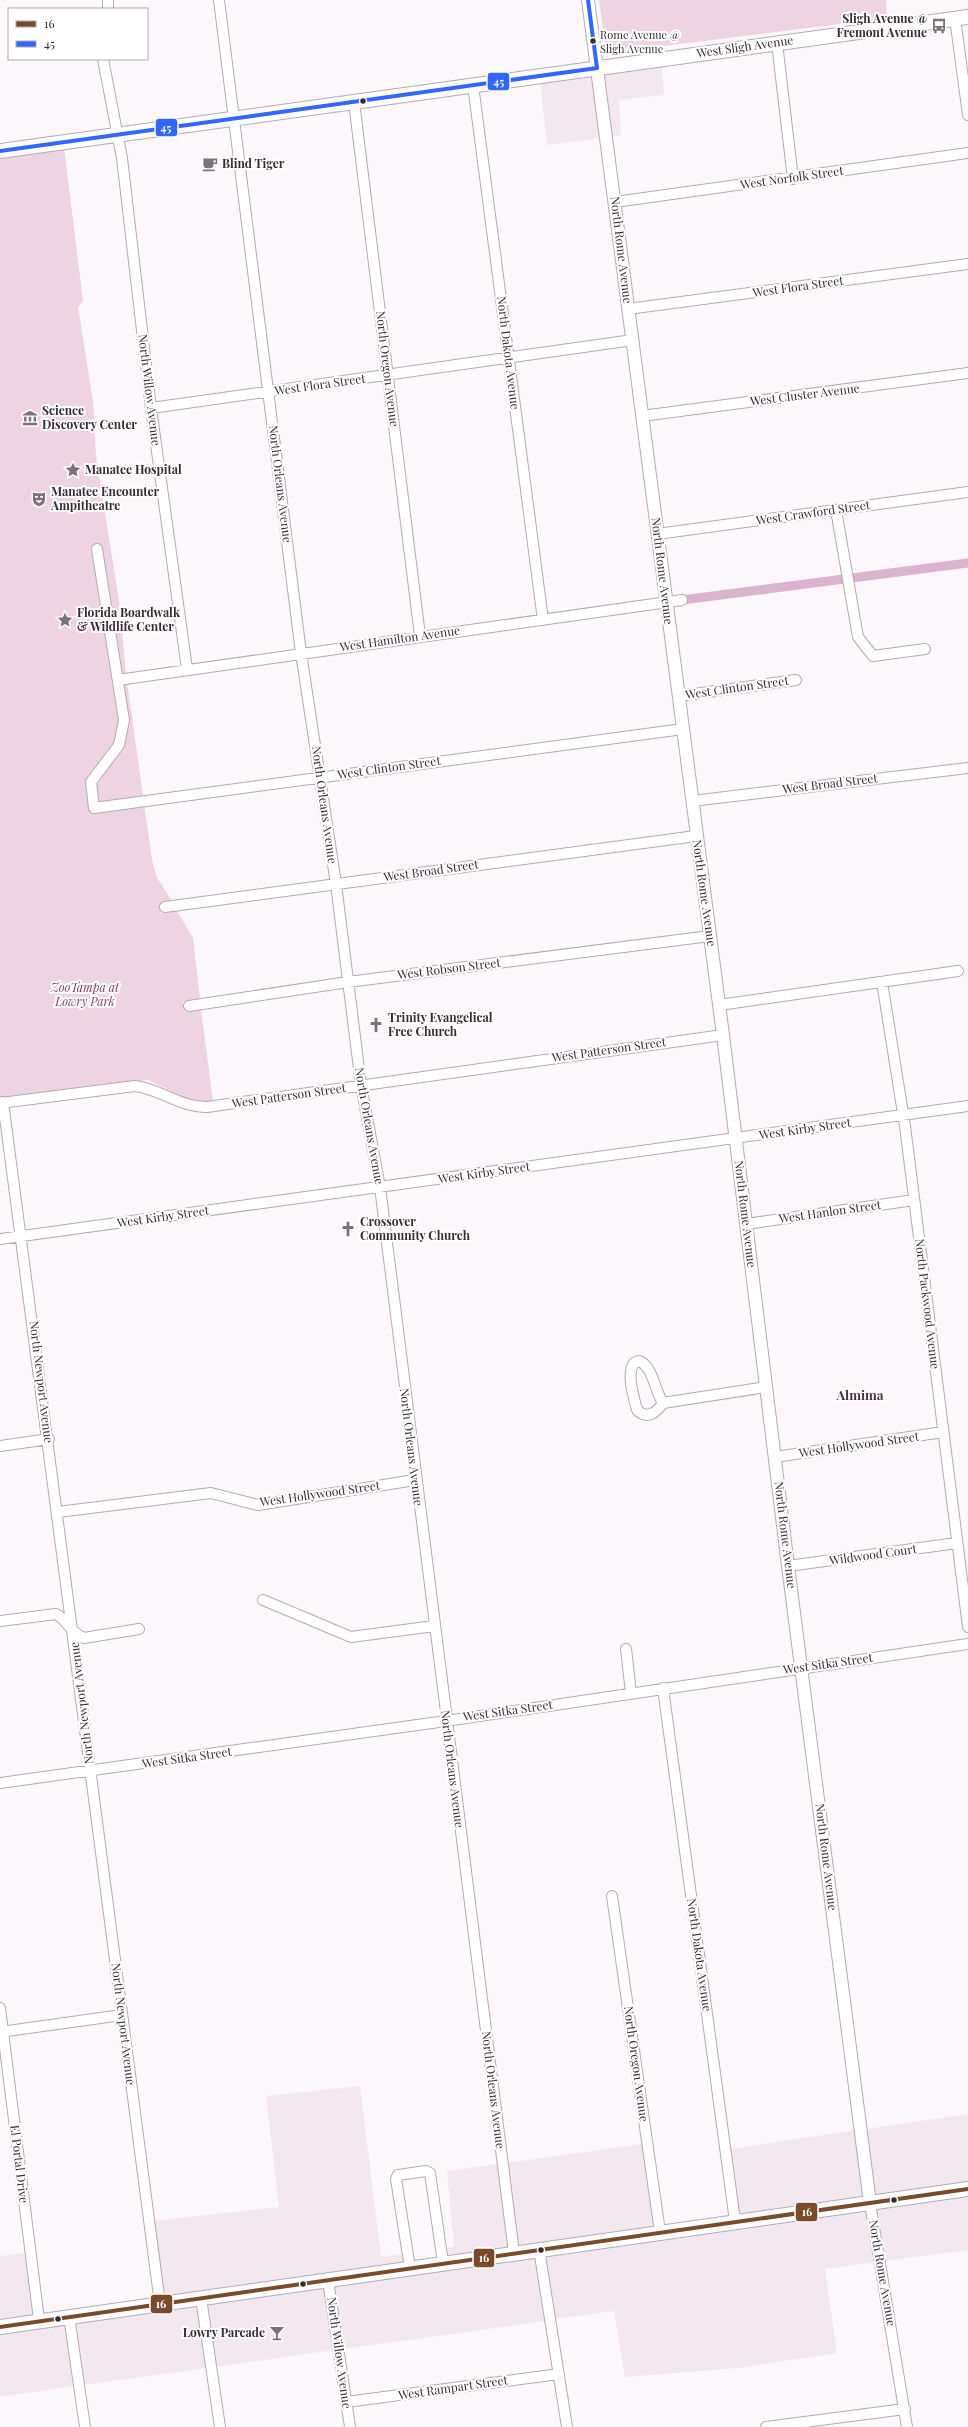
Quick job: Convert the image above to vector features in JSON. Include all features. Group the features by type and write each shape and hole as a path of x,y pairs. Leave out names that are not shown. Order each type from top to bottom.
{"main road":[{"name":"West Sligh Avenue","path":"0,151 962,18"},
{"path":"0,2327 39,2320 968,2189"}],"street":[{"name":"North Orleans Avenue","path":"219,0 232,119 301,653 336,884 361,1085 380,1187 415,1480 514,2253"},
{"name":"North Rome Avenue","path":"588,0 723,1035 788,1566 870,2203 908,2427"},
{"path":"962,18 968,115"},
{"path":"777,43 793,179"},
{"name":"North Willow Avenue","path":"103,60 122,158 151,408 187,669"},
{"name":"North Dakota Avenue","path":"473,85 543,620"},
{"name":"North Oregon Avenue","path":"354,102 420,636"},
{"name":"West Norfolk Street","path":"615,202 793,179 968,153"},
{"name":"West Flora Street","path":"628,310 968,264"},
{"name":"West Flora Street","path":"151,408 633,340"},
{"name":"West Cluster Avenue","path":"642,416 968,373"},
{"name":"West Crawford Street","path":"657,534 968,492"},
{"path":"836,510 858,637 873,656 925,649"},
{"path":"97,549 118,680"},
{"name":"West Hamilton Avenue","path":"118,680 187,669 682,600"},
{"name":"West Clinton Street","path":"118,680 124,720 119,745 91,782 94,808 683,729"},
{"name":"West Clinton Street","path":"679,696 796,680"},
{"name":"West Broad Street","path":"692,801 968,768"},
{"name":"West Broad Street","path":"165,908 696,836"},
{"name":"West Robson Street","path":"189,1006 348,982 710,936"},
{"path":"719,1005 958,971"},
{"name":"North Packwood Avenue","path":"882,982 903,1115 968,1627"},
{"name":"West Patterson Street","path":"2,1102 128,1086 150,1088 187,1105 207,1107 723,1035"},
{"name":"North Newport Avenue","path":"2,1102 22,1236 49,1439 160,2304"},
{"name":"West Kirby Street","path":"0,1239 968,1106"},
{"name":"West Hanlon Street","path":"746,1224 914,1200"},
{"path":"663,1403 646,1366 639,1361 634,1363 631,1376 637,1410 645,1415 653,1414 663,1403 766,1387"},
{"name":"West Hollywood Street","path":"775,1457 943,1432"},
{"path":"0,1446 49,1439"},
{"name":"West Hollywood Street","path":"58,1512 211,1493 258,1505 415,1480"},
{"name":"Wildwood Court","path":"788,1566 957,1543"},
{"path":"263,1600 351,1637 434,1626"},
{"path":"0,1621 56,1614 63,1618 74,1631 84,1638 139,1629"},
{"name":"West Sitka Street","path":"0,1783 91,1772 968,1644"},
{"path":"626,1649 631,1693"},
{"name":"North Dakota Avenue","path":"663,1688 735,2221"},
{"name":"North Oregon Avenue","path":"612,1896 660,2232"},
{"name":"El Portal Drive","path":"0,2008 1,2032 39,2320"},
{"path":"1,2032 122,2015"},
{"path":"410,2268 396,2178 398,2176 426,2171 430,2173 443,2263"},
{"path":"539,2250 567,2427"},
{"name":"North Willow Avenue","path":"328,2280 350,2427"},
{"path":"201,2298 220,2427"},
{"path":"69,2316 85,2427"},
{"name":"West Rampart Street","path":"346,2402 559,2374"},
{"path":"766,2427 905,2409"}],"shaded area":[{"path":"662,64 664,95 619,100 621,135 611,136 602,73"},
{"path":"593,74 602,138 547,145 540,81"},
{"path":"360,2086 381,2257 403,2254 405,2264 164,2298 153,2221 279,2207 266,2096"},
{"path":"968,2114 968,2184 874,2197 866,2129"},
{"path":"857,2130 865,2198 739,2215 730,2149"},
{"path":"643,2144 655,2227 518,2247 507,2163"},
{"path":"497,2164 509,2249 447,2257 445,2248 454,2246 447,2171"},
{"path":"968,2195 968,2250 885,2261 876,2207"},
{"path":"867,2208 876,2262 825,2269 837,2353 738,2368 625,2377 614,2311 555,2319 544,2254"},
{"path":"26,2253 34,2316 0,2321 0,2256"},
{"path":"535,2255 546,2321 343,2349 333,2284"},
{"path":"324,2286 334,2350 216,2367 206,2303"},
{"path":"197,2304 207,2368 83,2385 74,2321"},
{"path":"65,2322 74,2386 0,2397 0,2332"}],"green space":[{"path":"599,0 886,0 887,18 616,52 605,43"},
{"name":"ZooTampa at Lowry Park","path":"64,147 83,301 78,307 93,401 96,456 120,607 126,674 152,860 157,878 172,901 160,903 161,913 177,911 193,938 200,999 183,1002 185,1012 201,1010 213,1101 192,1101 148,1080 0,1097 0,156"}],"waterway":[{"path":"682,600 968,563"}],"transit line":[{"name":"45","path":"0,151 597,68 588,0"},
{"name":"16","path":"0,2327 968,2189"}],"place":[{"name":"Sligh Avenue @ Fremont Avenue","path":"939,26"},
{"name":"Rome Avenue @ Sligh Avenue","path":"593,41"},
{"name":"Blind Tiger","path":"210,164"},
{"name":"Science Discovery Center","path":"30,418"},
{"name":"Manatee Hospital","path":"73,470"},
{"name":"Manatee Encounter Ampitheatre","path":"39,499"},
{"name":"Florida Boardwalk & Wildlife Center","path":"65,620"},
{"name":"Trinity Evangelical Free Church","path":"376,1025"},
{"name":"Crossover Community Church","path":"348,1229"},
{"name":"Lowry Parcade","path":"277,2333"}],"district":[{"name":"Almima","path":"860,1395"}]}
